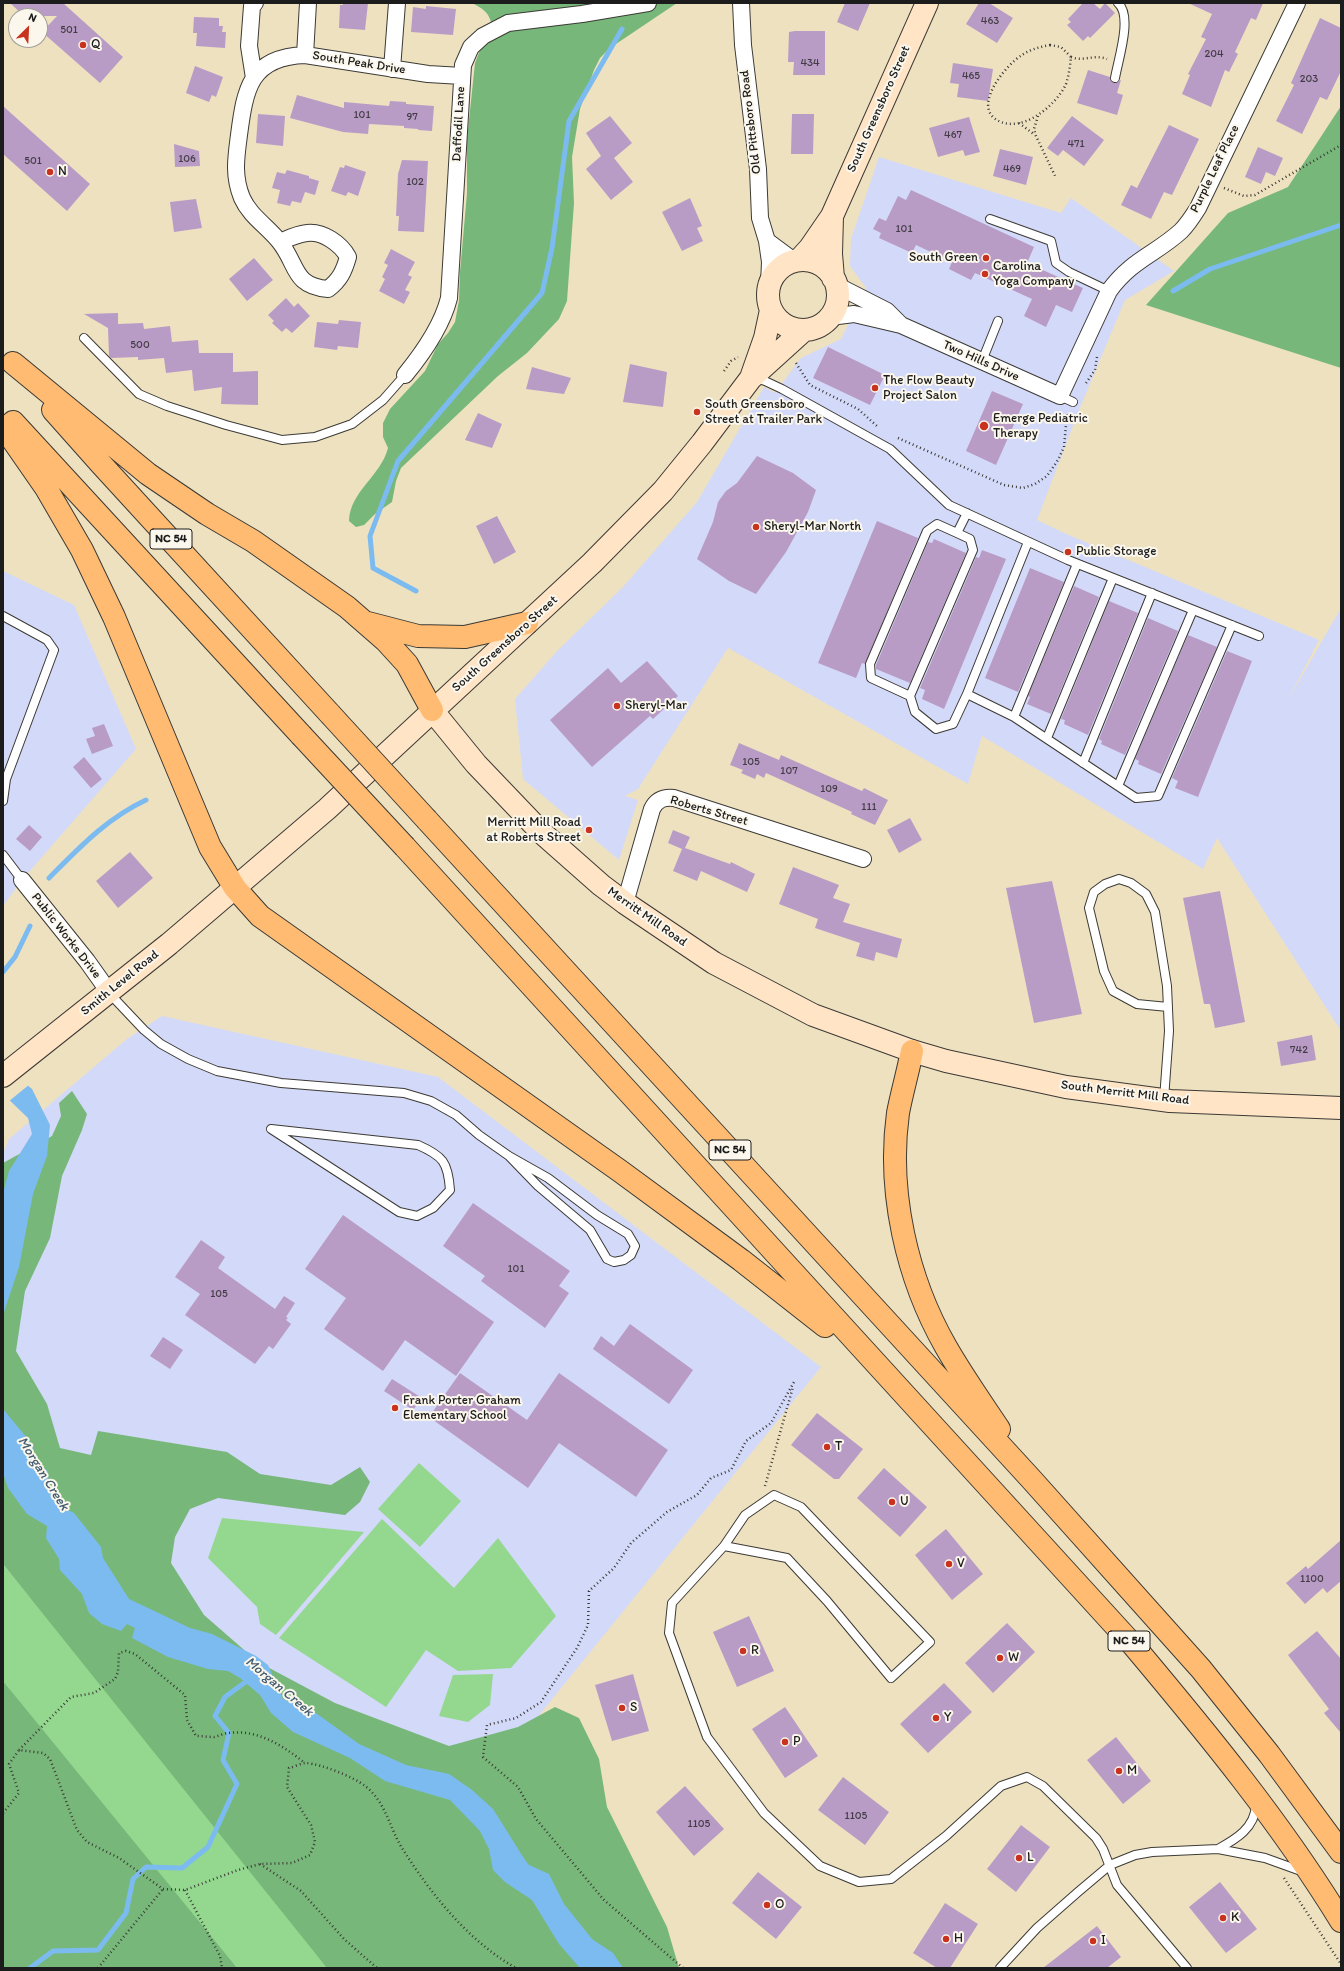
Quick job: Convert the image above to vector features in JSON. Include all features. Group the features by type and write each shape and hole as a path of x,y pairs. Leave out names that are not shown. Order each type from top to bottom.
{"highway":[{"path":"8,358 148,474 207,514 253,541 347,607 367,623 407,664 432,710"},
{"name":"NC 54","path":"8,358 101,464 1032,1480 1201,1668 1269,1754 1341,1852"},
{"name":"NC 54","path":"3,411 405,847 1133,1645 1197,1720 1256,1797 1313,1876 1341,1921"},
{"path":"3,426 46,488 82,550 114,617 210,847 235,888 260,916 273,927 532,1108 728,1250 799,1304 892,1381"},
{"path":"367,623 418,636 465,637 527,623"},
{"path":"912,1051 898,1114 895,1164 899,1208 911,1267 926,1306 946,1347 1032,1480"}],"main road":[{"name":"South Greensboro Street","path":"797,261 810,248 832,216 927,3"},
{"name":"South Greensboro Street","path":"832,216 830,254 835,282"},
{"path":"797,261 809,261 819,264 826,270 835,282 838,294 836,306 830,317 823,324 813,329 794,329 784,325 771,310 768,302 769,284 779,270 797,261"},
{"name":"South Greensboro Street","path":"751,378 765,338 771,310"},
{"name":"South Greensboro Street","path":"235,888 327,809 592,563 662,491 702,443 751,378 804,330"},
{"name":"Merritt Mill Road","path":"432,710 476,764 541,832 601,885 625,903 714,963 760,988 813,1015 912,1051"},
{"name":"Smith Level Road","path":"3,1076 60,1032 235,888"},
{"name":"South Merritt Mill Road","path":"912,1051 946,1061 1066,1087 1164,1100 1341,1108"}],"street":[{"path":"254,78 249,46 252,6 255,3"},
{"path":"305,55 308,3"},
{"path":"392,69 397,3"},
{"name":"Daffodil Lane","path":"405,375 414,364 439,325 449,298 462,76 463,65 471,47 483,36 508,22 582,14 648,3"},
{"name":"Old Pittsboro Road","path":"742,3 743,45 758,169 760,218 767,241 770,262 769,284"},
{"name":"Purple Leaf Place","path":"1067,399 1109,291 1123,273 1138,260 1181,231 1189,221 1210,185 1222,156 1296,3"},
{"name":"South Peak Drive","path":"280,242 252,214 243,199 237,183 235,166 243,104 246,93 254,78 263,68 274,61 288,56 305,55 329,57 428,74 462,76"},
{"path":"767,241 797,261"},
{"name":"Two Hills Drive","path":"835,282 887,311 902,325"},
{"name":"Two Hills Drive","path":"830,317 854,314 902,325 1067,399"},
{"name":"Roberts Street","path":"625,903 652,809 660,799 667,797 863,859"},
{"name":"Public Works Drive","path":"22,880 87,961 109,992"}],"lane":[{"path":"1115,78 1125,24 1125,13 1118,3"},
{"path":"990,219 1050,241 1056,263 1069,272 1109,291"},
{"path":"982,361 998,321"},
{"path":"84,338 139,394 167,406 226,425 282,440 315,437 352,424 383,400 405,375"},
{"path":"751,378 765,381 890,449 949,504 966,513 1077,564 1259,636"},
{"path":"957,533 966,513"},
{"path":"910,696 871,678 870,664 926,531 936,524 970,539 973,550 910,696 915,712 936,729 952,724 967,694 1028,542"},
{"path":"1014,717 1077,564"},
{"path":"1046,738 1113,578"},
{"path":"1083,763 1152,593"},
{"path":"1118,786 1193,610"},
{"path":"3,616 47,640 54,650 5,778 3,801"},
{"path":"967,694 1014,717 1136,798 1158,796 1232,625"},
{"path":"3,855 22,880"},
{"path":"1164,1100 1169,1031 1168,1007 1167,986 1155,912 1146,894 1131,883 1119,878 1105,884 1094,892 1089,908 1104,972 1113,991 1137,1004 1168,1007"},
{"path":"109,992 144,1030 161,1044 188,1059 217,1071 281,1083 404,1093 431,1101 456,1115 479,1135 509,1156 548,1178 597,1215 628,1234 635,1246 631,1254 624,1260 614,1262 606,1259 590,1230 538,1186 509,1156"},
{"path":"270,1129 418,1145 436,1153 448,1169 450,1190 433,1208 417,1216 399,1212 270,1129"},
{"path":"724,1546 787,1558 826,1601 891,1678 930,1642 801,1507 774,1495 745,1515 724,1546 672,1603 669,1633 707,1737 764,1813 820,1866 859,1882 890,1879 946,1836 1001,1786 1027,1777 1043,1786 1096,1838 1103,1849 1117,1885 1187,1968"},
{"path":"1218,1849 1233,1841 1247,1829 1255,1816 1256,1797"},
{"path":"1000,1968 1036,1928 1110,1865 1135,1855 1152,1852 1218,1849 1271,1860 1313,1876"}],"path":[{"path":"1071,57 1065,85 1058,96 1038,115 1018,123 1000,122 989,112 990,96 999,78 1009,65 1034,48 1050,45 1056,46 1071,57 1078,60"},
{"path":"1070,64 1078,60 1100,57 1118,62"},
{"path":"1038,115 1034,129 1056,178"},
{"path":"1018,123 1036,136"},
{"path":"1210,185 1224,188 1244,196 1255,195 1341,145"},
{"path":"783,348 795,361 810,385 858,409 883,430"},
{"path":"724,371 731,361 740,356"},
{"path":"895,437 1004,485 1023,488 1035,484 1048,476 1058,460 1064,447 1067,399 1095,370 1098,356"},
{"path":"683,1968 604,1900 536,1819 518,1788 483,1757 487,1726 516,1718 541,1702 577,1648 588,1625 589,1591 614,1568 631,1543 661,1517 697,1494 711,1478 731,1470 746,1441 770,1423 794,1382 760,1505"},
{"path":"3,1812 19,1793 8,1764 71,1697 94,1693 115,1679 118,1672 118,1654 126,1651 136,1654 185,1695 187,1720 196,1736 215,1737 229,1733 250,1734 263,1737 284,1747 306,1763 344,1773 365,1786 383,1805 402,1847 447,1909 476,1940 497,1957 516,1968"},
{"path":"20,1750 43,1753 50,1760 77,1830 87,1842 119,1858 163,1889 185,1890 238,1870 260,1864 292,1863 310,1855 315,1842 312,1825 287,1787 289,1768 306,1763"},
{"path":"1271,1860 1341,1964"},
{"path":"260,1864 301,1891 344,1939 377,1968"},
{"path":"98,1968 163,1889"},
{"path":"185,1890 220,1956 222,1968"}],"shaded area":[{"path":"879,157 1061,213 1071,198 1174,271 1125,300 1079,410 1037,520 1064,533 1319,640 1288,700 1341,608 1341,1031 1217,838 1203,869 982,736 968,784 728,648 638,789 625,796 638,800 619,860 523,779 515,699 558,650 623,587 697,502 764,387 775,393 801,358 841,339 866,288 850,266 851,239"},
{"path":"3,571 74,605 136,749 22,880 3,906"},
{"name":"Frank Porter Graham Elementary School","path":"162,1016 438,1077 821,1367 451,1824 3,1449 3,1153 9,1139 127,1039"}],"green space":[{"path":"472,3 677,3 610,48 600,58 594,70 580,109 572,157 574,203 567,301 559,319 527,353 498,376 401,468 396,481 392,502 375,514 364,525 356,527 349,521 351,510 360,492 379,467 388,448 383,437 383,423 390,409 425,371 438,344 455,322 459,300 467,193 467,139 475,63 491,22 486,12"},
{"path":"1341,106 1341,368 1146,305 1228,213 1288,187"},
{"path":"72,1091 87,1114 82,1130 62,1176 50,1238 25,1291 16,1351 47,1404 60,1448 91,1455 98,1431 227,1452 260,1474 331,1485 360,1467 370,1482 360,1502 345,1515 218,1498 190,1509 175,1537 171,1563 204,1615 258,1662 335,1703 449,1746 518,1727 555,1707 579,1718 599,1759 607,1807 667,1927 679,1968 327,1968 3,1564 3,1163 52,1136 61,1116 59,1103"},
{"path":"419,1463 461,1501 420,1547 378,1509"},
{"path":"222,1518 364,1532 276,1635 260,1624 257,1607 208,1558"},
{"path":"382,1519 454,1588 498,1538 556,1616 511,1668 458,1671 426,1650 386,1707 279,1638"},
{"path":"3,1564 29,1596 580,1968 3,1968 25,1709 3,1681"},
{"path":"493,1674 490,1705 468,1722 439,1716 453,1675"},
{"path":"3,1681 237,1968 3,1968"}],"water":[{"path":"3,1065 32,1089 50,1125 47,1156 33,1194 19,1267 3,1315 3,1193 9,1171 32,1134 28,1118 3,1094"},
{"name":"Morgan Creek","path":"3,1409 32,1444 35,1458 48,1472 49,1489 57,1505 74,1513 101,1547 103,1558 129,1599 190,1628 212,1634 256,1656 268,1665 283,1699 313,1711 359,1744 406,1765 449,1774 472,1790 493,1809 529,1865 549,1874 564,1904 592,1939 613,1953 623,1968 580,1968 559,1944 532,1900 505,1882 493,1870 489,1849 480,1831 450,1800 385,1781 350,1758 293,1732 271,1713 260,1695 240,1678 228,1671 208,1669 168,1657 132,1638 135,1628 127,1624 121,1631 102,1624 89,1613 82,1594 60,1570 59,1559 46,1538 47,1526 27,1514 8,1488 3,1473"}],"pier":[{"path":"3,1063 30,1084 8,1102 3,1097"}],"building":[{"name":"Q","path":"10,3 63,3 123,57 100,83 48,37 48,26 57,16 48,16 48,8 15,8"},
{"path":"343,3 368,3 365,30 339,28 340,5 343,5"},
{"path":"845,3 870,3 858,31 837,22"},
{"path":"979,3 989,3 1013,18 997,43 966,24"},
{"path":"1083,3 1093,3 1100,9 1105,3 1115,13 1090,38 1088,36 1083,41 1067,25 1071,22 1068,19"},
{"path":"1188,3 1263,3 1256,20 1251,18 1235,52 1238,54 1229,72 1225,70 1211,107 1182,94 1190,75 1188,74 1206,39 1201,37 1212,14"},
{"path":"426,6 456,9 453,35 411,32 413,7 426,9"},
{"path":"194,17 219,18 219,26 223,26 222,32 226,32 225,48 196,46 197,33 193,33"},
{"path":"1320,18 1341,28 1341,71 1327,100 1320,97 1302,134 1276,121 1294,85 1291,83"},
{"path":"825,31 825,75 793,75 794,62 788,62 789,32"},
{"path":"953,63 993,69 988,101 957,97 959,84 950,83"},
{"path":"195,66 223,77 216,97 212,95 209,102 186,93"},
{"path":"1088,70 1110,77 1110,80 1114,83 1121,80 1117,93 1123,95 1117,115 1077,103"},
{"path":"297,95 344,108 344,102 389,106 390,101 434,106 432,131 404,128 404,126 369,124 368,134 343,132 290,118"},
{"name":"N","path":"3,106 90,184 67,211 3,154"},
{"path":"258,114 285,116 283,146 256,143"},
{"path":"792,114 814,114 813,154 791,154"},
{"path":"610,116 632,143 614,158 633,182 611,200 586,169 601,156 586,133"},
{"path":"1072,116 1104,140 1084,166 1063,150 1058,156 1047,148"},
{"path":"969,117 980,152 965,156 963,150 938,157 929,128"},
{"path":"1169,125 1199,139 1172,195 1164,192 1151,219 1121,205 1131,185 1137,188"},
{"path":"174,144 199,151 200,166 175,167"},
{"path":"1258,147 1283,158 1275,176 1266,172 1261,184 1245,177"},
{"path":"1000,149 1033,157 1026,185 993,176"},
{"path":"402,160 428,161 424,232 398,231 399,216 396,216 398,174"},
{"path":"345,165 366,172 358,196 348,192 346,196 331,191 340,167 344,168"},
{"path":"287,170 309,176 309,178 319,181 315,195 305,192 301,203 292,201 290,206 277,203 280,190 272,188 277,172 285,174"},
{"name":"South Green","path":"911,190 1034,247 1027,263 1083,288 1072,312 1056,305 1046,327 1024,316 1032,299 975,273 971,280 949,269 952,262 916,245 912,253 879,238 881,233 873,229 879,218 886,221 898,196 906,200"},
{"path":"690,198 702,226 697,228 703,241 682,251 662,212"},
{"path":"196,199 202,228 174,232 170,202"},
{"path":"391,249 415,262 408,275 412,277 405,290 410,292 404,304 379,291 385,279 382,277 388,265 384,263"},
{"path":"254,258 273,280 247,301 229,279"},
{"path":"286,298 294,307 298,303 310,316 292,333 286,328 282,332 272,323 274,321 268,315"},
{"path":"118,313 118,324 143,323 144,329 170,326 172,342 198,340 199,353 233,353 233,372 258,371 258,405 221,404 222,387 194,391 192,370 166,373 164,358 138,360 138,357 111,358 109,356 108,328 84,314"},
{"path":"339,320 361,322 358,348 338,346 337,350 314,347 317,322 338,324"},
{"path":"828,347 885,375 870,405 813,378"},
{"path":"630,364 667,372 663,407 623,402"},
{"path":"532,367 571,378 564,394 526,389"},
{"path":"992,391 1023,404 996,465 966,451"},
{"path":"478,413 502,424 492,448 465,440"},
{"name":"Sheryl-Mar North","path":"757,456 793,473 816,490 808,512 786,552 756,594 729,581 697,559 713,522 718,502 726,491 737,483"},
{"path":"497,516 516,552 494,564 476,526"},
{"path":"877,521 918,538 865,664 862,663 856,678 818,663"},
{"path":"934,539 966,553 910,683 876,669 876,665 928,542 932,543"},
{"path":"982,550 1006,559 944,709 922,699 925,690 920,688 976,557 979,558"},
{"path":"1030,568 1064,582 1018,692 985,678"},
{"path":"1074,586 1099,597 1051,714 1027,704 1030,697 1028,696"},
{"path":"1109,601 1138,613 1088,735 1064,724 1065,720 1061,719"},
{"path":"1148,618 1178,631 1125,755 1101,744 1102,741 1099,739"},
{"path":"1188,635 1217,647 1161,774 1138,764 1139,761 1135,759"},
{"path":"1227,651 1252,661 1198,797 1175,788 1178,781 1172,778"},
{"name":"Sheryl-Mar","path":"647,661 678,696 653,719 650,716 592,767 550,720 608,668 621,683"},
{"path":"104,724 113,746 92,754 86,739 95,736 92,728"},
{"path":"739,743 779,760 781,755 862,791 864,788 888,800 875,825 851,814 852,812 766,773 764,778 757,774 755,779 741,773 743,770 730,765"},
{"path":"84,757 102,779 91,788 73,767"},
{"path":"910,818 922,840 899,853 887,830"},
{"path":"29,825 42,837 30,851 16,839"},
{"path":"673,830 690,837 685,848 730,864 731,862 755,874 747,892 701,871 697,881 673,871 682,849 668,843"},
{"path":"130,852 153,878 118,908 96,881"},
{"path":"793,867 839,885 833,898 850,904 843,922 902,939 897,958 876,952 874,961 856,956 860,943 815,928 818,919 779,904"},
{"path":"1052,881 1082,1014 1034,1023 1006,888"},
{"path":"1220,891 1245,1022 1215,1028 1210,1004 1204,1004 1183,898"},
{"path":"1312,1035 1316,1060 1281,1066 1277,1042"},
{"path":"473,1203 570,1271 559,1286 569,1293 545,1328 481,1281 485,1276 443,1246"},
{"path":"343,1215 494,1322 456,1376 405,1340 383,1371 324,1329 346,1298 305,1269"},
{"path":"201,1240 225,1257 218,1268 275,1309 284,1296 295,1303 286,1317 288,1318 286,1320 291,1324 273,1349 269,1346 255,1364 185,1315 200,1294 175,1277"},
{"path":"630,1324 693,1370 669,1404 593,1349 601,1336 614,1346"},
{"path":"163,1337 183,1350 170,1369 150,1356"},
{"path":"460,1373 527,1420 559,1373 668,1450 636,1497 559,1443 528,1488 429,1417"},
{"path":"392,1379 422,1398 413,1410 384,1391"},
{"name":"T","path":"817,1413 863,1449 839,1479 834,1479 791,1445"},
{"name":"U","path":"884,1468 927,1507 900,1537 857,1498"},
{"name":"V","path":"946,1529 983,1574 952,1600 915,1555"},
{"path":"1341,1540 1341,1581 1327,1593 1323,1588 1305,1604 1286,1583 1306,1566 1308,1569"},
{"name":"R","path":"749,1616 774,1671 737,1687 713,1632"},
{"name":"W","path":"1007,1623 1035,1652 993,1693 965,1663"},
{"path":"1317,1631 1341,1659 1341,1733 1324,1713 1329,1709 1288,1655"},
{"name":"S","path":"633,1674 649,1731 612,1741 595,1685"},
{"name":"Y","path":"944,1683 972,1712 928,1753 900,1724"},
{"name":"P","path":"785,1707 818,1756 785,1778 752,1729"},
{"name":"M","path":"1116,1737 1151,1781 1123,1804 1087,1760"},
{"path":"843,1777 889,1812 865,1845 818,1810"},
{"path":"685,1786 724,1829 694,1856 656,1812"},
{"name":"L","path":"1021,1825 1050,1847 1016,1892 987,1869"},
{"name":"O","path":"758,1872 802,1907 776,1939 732,1903"},
{"name":"K","path":"1220,1882 1257,1929 1226,1953 1189,1907"},
{"name":"H","path":"945,1903 978,1924 950,1968 937,1968 913,1953"},
{"name":"I","path":"1097,1926 1121,1957 1107,1968 1043,1968"}],"waterway":[{"path":"416,591 373,568 370,536 398,461 542,293 552,248 569,121 622,29"},
{"path":"1173,291 1210,269 1341,225"},
{"path":"49,878 94,834 132,807 146,800"},
{"path":"3,972 15,957 30,926"},
{"name":"Morgan Creek","path":"30,1968 53,1951 98,1950 126,1913 133,1879 146,1867 182,1868 208,1847 237,1784 223,1760 229,1733 215,1716 225,1697 251,1678"}],"place":[{"name":"Q","path":"83,45"},
{"name":"N","path":"50,172"},
{"name":"South Green","path":"986,258"},
{"name":"Carolina Yoga Company","path":"985,274"},
{"name":"The Flow Beauty Project Salon","path":"875,388"},
{"name":"South Greensboro Street at Trailer Park","path":"697,412"},
{"name":"Emerge Pediatric Therapy","path":"984,426"},
{"name":"Sheryl-Mar North","path":"756,527"},
{"name":"Public Storage","path":"1068,552"},
{"name":"Sheryl-Mar","path":"617,706"},
{"name":"Merritt Mill Road at Roberts Street","path":"589,830"},
{"name":"Frank Porter Graham Elementary School","path":"395,1408"},
{"name":"T","path":"827,1447"},
{"name":"U","path":"892,1502"},
{"name":"V","path":"949,1564"},
{"name":"R","path":"743,1651"},
{"name":"W","path":"1000,1658"},
{"name":"S","path":"622,1708"},
{"name":"Y","path":"936,1718"},
{"name":"P","path":"785,1742"},
{"name":"M","path":"1119,1771"},
{"name":"L","path":"1019,1858"},
{"name":"O","path":"767,1905"},
{"name":"K","path":"1223,1918"},
{"name":"H","path":"946,1939"},
{"name":"I","path":"1093,1941"}]}
